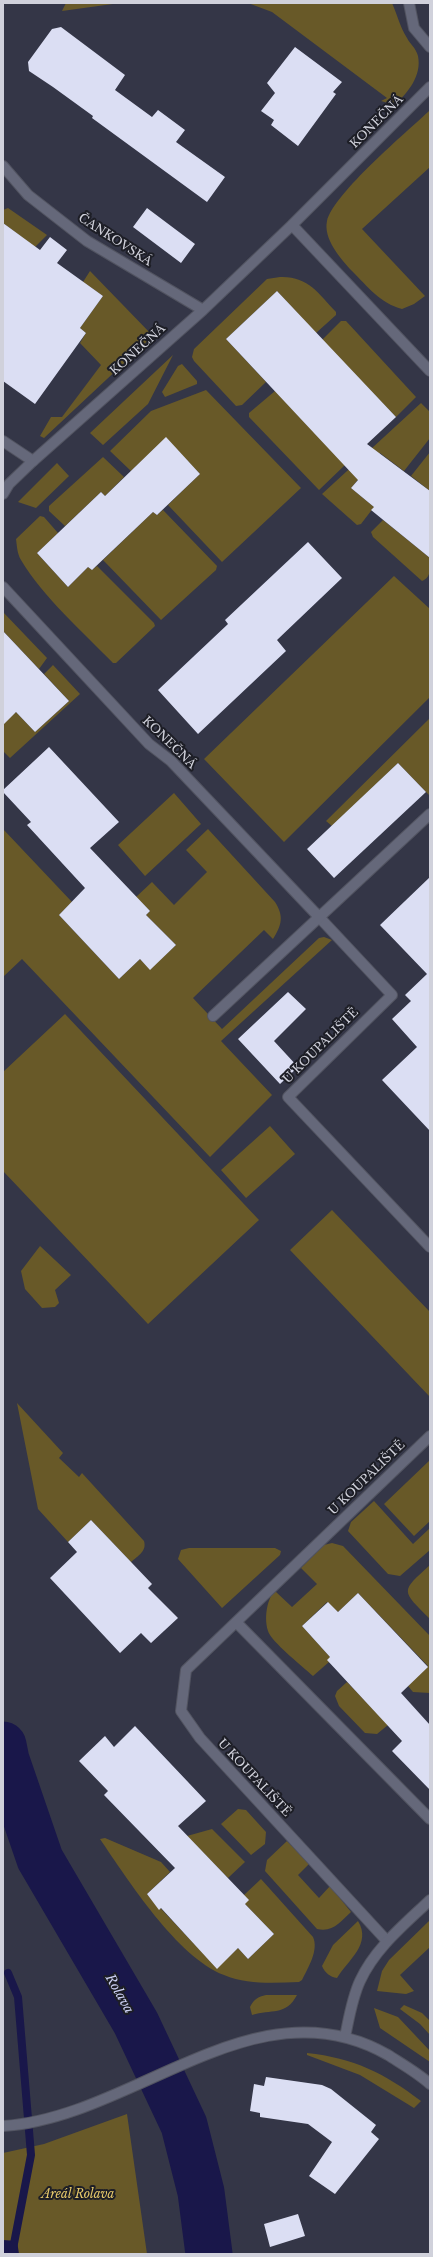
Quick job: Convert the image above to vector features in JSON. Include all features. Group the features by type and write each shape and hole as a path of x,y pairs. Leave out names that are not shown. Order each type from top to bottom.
{"street":[{"path":"409,3 414,28 430,47"},
{"name":"KONEČNÁ","path":"3,494 9,484 33,461 203,310 292,225 430,88"},
{"name":"ČANKOVSKÁ","path":"3,166 28,195 87,241 203,310"},
{"path":"292,225 430,371"},
{"path":"3,441 33,461"},
{"name":"KONEČNÁ","path":"3,587 149,744 171,761 319,917"},
{"path":"213,1016 430,814"},
{"name":"U KOUPALIŠTĚ","path":"319,917 392,994 288,1097 430,1247"},
{"name":"U KOUPALIŠTĚ","path":"387,1941 200,1738 181,1711 186,1670 430,1436"},
{"path":"236,1622 430,1819"},
{"path":"345,2037 353,2000 360,1980 387,1941 430,1900"},
{"path":"3,2126 40,2120 85,2107 198,2058 251,2038 298,2032 345,2037 372,2046 401,2063 430,2084"}],"green space":[{"path":"66,3 120,3 62,11"},
{"path":"248,3 392,3 402,29 418,56 419,63 416,77 405,95 395,105 381,101 387,98 272,12"},
{"path":"430,110 430,167 362,229 425,296 414,304 402,309 381,299 352,271 330,242 326,228 332,209 357,179 372,163"},
{"path":"8,208 47,235 35,247 3,223 3,210"},
{"path":"90,271 153,336 44,438 40,436 51,417 62,417 101,365 80,343 86,333 80,328 103,296 83,282"},
{"path":"280,277 298,279 312,287 336,312 336,315 316,333 277,291 226,339 266,382 242,405 236,406 194,361 192,357 194,349 267,279"},
{"path":"341,321 346,321 416,397 396,417 322,340"},
{"path":"173,355 148,404 103,445 90,433"},
{"path":"182,364 197,381 197,384 165,397 162,392 178,366"},
{"path":"206,390 301,488 222,562 168,505 200,474 166,438 131,471 110,451 151,411"},
{"path":"275,391 345,465 319,490 249,417 249,413"},
{"path":"421,403 430,412 430,438 404,471 380,453 351,488 374,507 361,524 357,525 322,494"},
{"path":"430,452 430,491 411,476"},
{"path":"103,457 124,477 105,496 101,492 65,526 49,511 49,506"},
{"path":"57,463 69,476 36,508 18,502"},
{"path":"163,510 217,566 216,570 161,620 103,560 153,512 157,515"},
{"path":"40,516 44,517 58,533 37,553 68,587 88,567 92,570 97,566 154,623 155,626 116,663 113,663 77,627 40,587 21,560 16,539"},
{"path":"383,520 430,558 430,571 425,579 422,581 373,537 371,532"},
{"path":"394,576 430,609 430,697 284,842 204,759"},
{"path":"3,612 47,658 39,669 3,631"},
{"path":"53,665 80,694 10,758 3,751 3,723 16,712 35,732 69,701 44,674"},
{"path":"430,718 430,796 398,763 332,826 326,821"},
{"path":"174,793 201,824 145,876 118,845"},
{"path":"3,829 72,902 59,915 119,979 140,959 150,969 176,945 146,915 150,911 136,897 152,882 174,905 207,872 186,850 208,829 275,902 281,916 280,925 273,939 264,930 193,998 222,1029 319,938 324,937 332,940 221,1041 272,1095 210,1157 22,959 3,977"},
{"path":"65,1014 259,1220 148,1324 3,1171 3,1072"},
{"path":"270,1126 295,1154 246,1198 221,1170"},
{"path":"332,1210 430,1312 430,1397 290,1250"},
{"path":"40,1246 71,1275 55,1290 59,1303 55,1307 42,1308 25,1289 21,1271"},
{"path":"17,1403 63,1453 59,1458 79,1477 82,1473 144,1541 145,1545 143,1550 131,1562 91,1520 68,1542 38,1509"},
{"path":"430,1460 430,1521 414,1536 384,1504"},
{"path":"374,1501 413,1544 430,1528 430,1550 400,1576 388,1574 348,1531 351,1522"},
{"path":"332,1543 343,1546 430,1636 430,1693 413,1692 408,1686 428,1666 358,1593 338,1612 327,1602 302,1626 330,1657 329,1662 313,1676 270,1635 267,1625 266,1612 272,1595 275,1591 292,1607 317,1584 301,1568 324,1545"},
{"path":"189,1548 275,1548 281,1551 280,1555 222,1608 178,1559 181,1550"},
{"path":"430,1565 430,1619 409,1596 408,1591 409,1586 413,1581"},
{"path":"347,1682 388,1725 377,1734 365,1733 339,1706 335,1696 337,1691"},
{"path":"238,1809 246,1810 266,1832 265,1844 251,1855 221,1824"},
{"path":"212,1829 245,1862 228,1878 187,1836"},
{"path":"105,1838 161,1862 170,1872 147,1894 217,1968 238,1948 248,1959 274,1934 245,1904 244,1895 261,1879 313,1937 315,1948 314,1953 310,1965 302,1980 299,1982 252,1982 224,1975 206,1966 171,1935 155,1916 100,1839"},
{"path":"287,1841 309,1864 298,1875 319,1898 330,1886 351,1912 332,1928 323,1930 317,1929 265,1871 267,1860"},
{"path":"430,1920 430,1947 400,1975 414,1991 406,1994 377,1991 382,1971 389,1960"},
{"path":"358,1921 362,1929 362,1937 357,1951 337,1978 332,1977 326,1973 322,1966 333,1945"},
{"path":"266,1995 297,1995 293,2002 283,2009 252,2015 250,2007 253,2002"},
{"path":"404,2005 422,2013 430,2021 430,2035 420,2024 400,2009"},
{"path":"374,2008 398,2017 430,2051 430,2062 380,2028"},
{"path":"307,2053 324,2055 368,2068 394,2082 421,2101 414,2108 360,2075 307,2055"},
{"name":"Areál Rolava","path":"127,2114 147,2254 3,2254 3,2153 44,2144"}],"shaded area":[{"path":"3,2240 17,2241 19,2254 3,2254"}],"building":[{"path":"61,27 125,75 115,90 152,117 158,110 185,130 176,142 225,177 207,202 92,118 93,116 29,71 28,62 52,29"},
{"path":"295,47 342,82 333,92 336,94 298,146 271,125 274,120 261,111 275,93 267,83"},
{"path":"147,208 195,244 181,263 133,227"},
{"path":"3,223 40,250 50,237 67,250 57,263 103,296 80,328 86,333 35,404 3,381"},
{"path":"277,291 396,417 367,444 430,491 430,558 371,510 374,507 351,488 358,480 226,339"},
{"path":"166,437 200,474 157,515 153,512 92,570 88,567 68,587 37,553 101,492 105,496"},
{"path":"308,542 342,578 277,640 286,651 198,734 158,690 228,624 225,620"},
{"path":"3,631 69,701 35,732 16,712 3,725"},
{"path":"49,747 119,822 90,848 150,911 146,915 176,945 150,970 140,959 119,979 59,915 85,888 27,825 31,822 3,792 3,790"},
{"path":"398,763 426,792 334,878 307,849"},
{"path":"430,877 430,1131 382,1080 417,1047 392,1019 411,1001 405,995 427,974 380,925"},
{"path":"288,992 306,1009 274,1041 298,1067 280,1084 238,1039"},
{"path":"91,1520 152,1584 148,1588 178,1618 151,1643 141,1633 120,1653 50,1578 77,1552 68,1542"},
{"path":"358,1593 428,1667 401,1693 430,1725 430,1790 392,1751 402,1741 327,1660 330,1657 302,1626 328,1602 338,1612"},
{"path":"135,1726 206,1801 178,1826 249,1900 245,1904 274,1934 248,1959 238,1948 217,1969 161,1908 159,1910 147,1894 175,1868 104,1795 108,1791 79,1761 105,1736 114,1747"},
{"path":"266,2077 322,2085 331,2089 376,2125 371,2132 379,2139 335,2194 309,2176 332,2142 308,2124 260,2117 260,2113 250,2111 254,2084 264,2086"},
{"path":"298,2214 305,2236 270,2247 264,2224"}],"waterway":[{"name":"Rolava","path":"3,1745 6,1760 40,1859 136,2023 184,2125 201,2192 209,2254"},
{"path":"8,1973 18,1997 31,2155 12,2254"}]}
